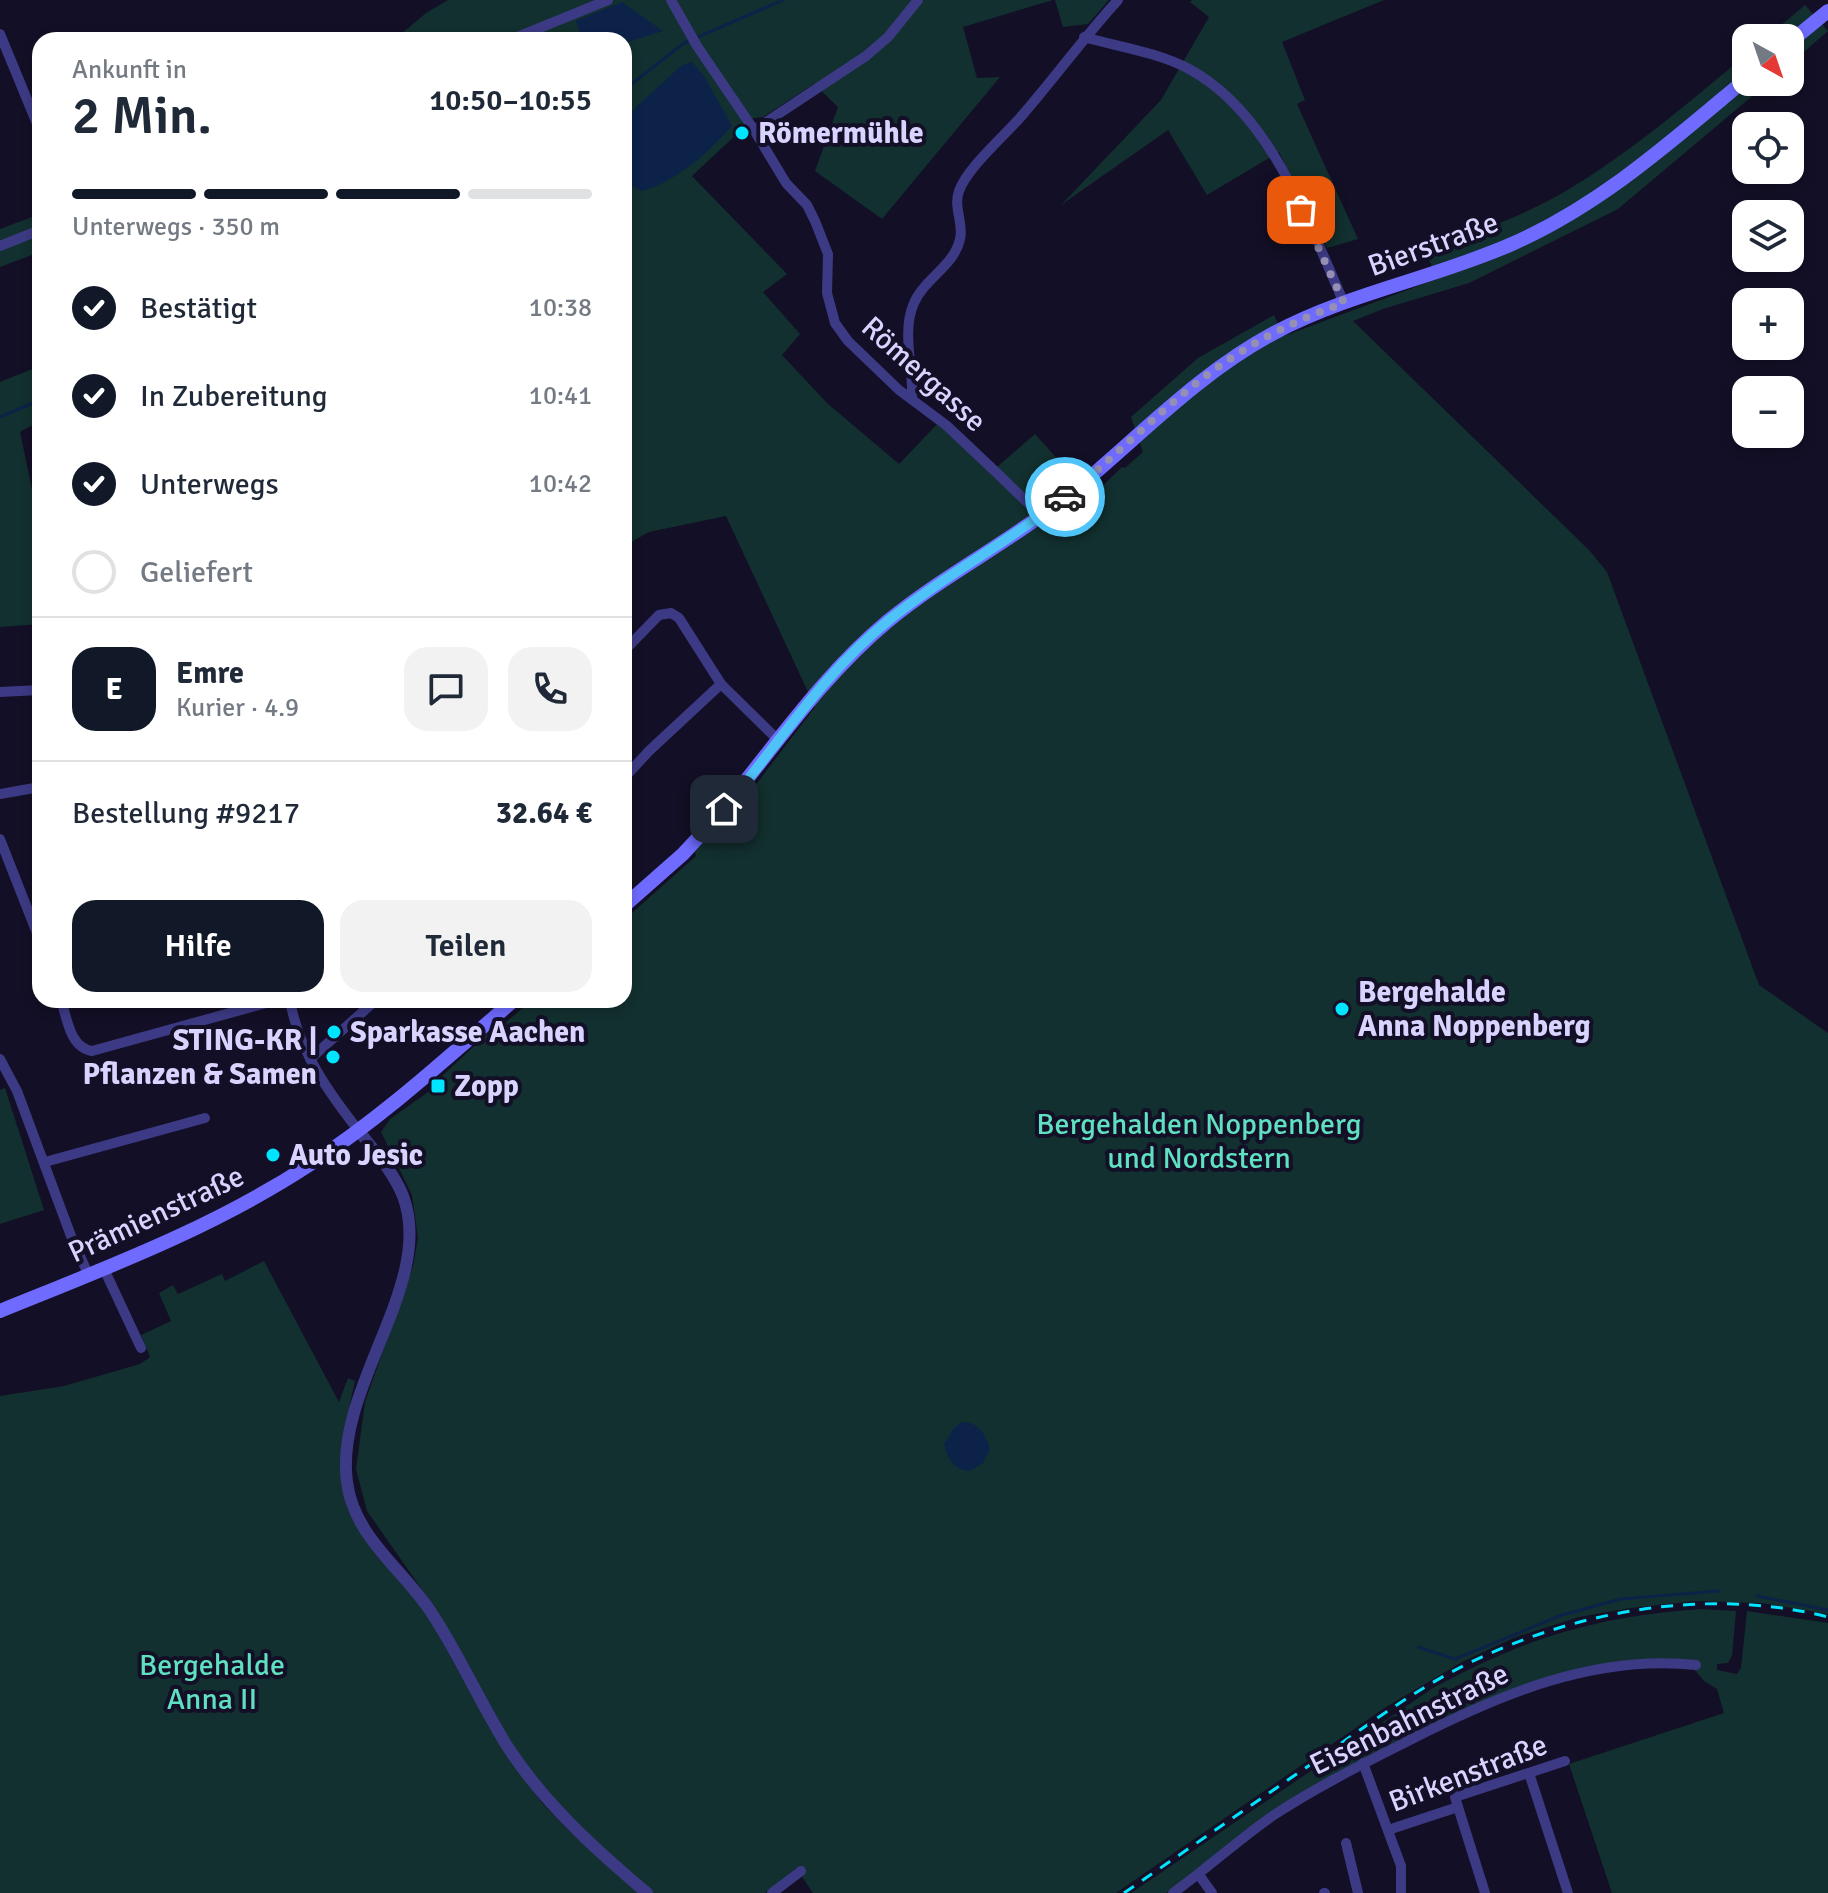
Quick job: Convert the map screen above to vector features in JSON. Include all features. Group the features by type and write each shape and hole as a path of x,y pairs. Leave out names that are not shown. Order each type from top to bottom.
{"main road":[{"path":"1804,31 1828,11"},
{"name":"Bierstraße","path":"779,741 851,654 889,619 1039,518 1165,409 1228,361 1275,332 1344,303 1459,265 1553,224 1627,176 1732,90"},
{"path":"632,898 708,827 779,741"},
{"name":"Prämienstraße","path":"0,1311 157,1247 235,1209 305,1168 359,1131 500,1008"}],"street":[{"path":"530,32 608,0"},
{"name":"Römergasse","path":"671,0 697,46 786,183 807,205 828,254 827,293 835,323 848,341 899,390 946,425 1033,508 1039,518"},
{"path":"754,130 866,56 888,37 918,0"},
{"path":"912,399 909,349 913,305 953,255 961,238 959,191 1084,37 1118,0"},
{"path":"0,34 32,112"},
{"path":"1084,37 1153,55 1188,69 1218,88 1240,108 1277,158 1344,303"},
{"path":"0,246 32,233"},
{"path":"632,643 659,615 671,613 679,618 721,684 779,741"},
{"path":"632,769 721,684"},
{"path":"0,692 32,690"},
{"path":"0,794 32,788"},
{"path":"0,839 32,914"},
{"path":"64,1008 74,1038 83,1050 92,1051 248,1008"},
{"path":"292,1008 310,1059 393,1176 403,1197 408,1219 409,1245 402,1279 365,1379 348,1438 347,1482 355,1510 371,1540 430,1610 509,1749 575,1829 647,1893"},
{"path":"310,1059 367,1008"},
{"path":"0,1059 17,1091 89,1276"},
{"path":"45,1162 205,1118"},
{"path":"104,1269 141,1348"},
{"name":"Eisenbahnstraße","path":"1173,1893 1272,1817 1363,1763 1454,1717 1549,1680 1619,1665 1663,1662 1696,1665"},
{"name":"Birkenstraße","path":"1388,1830 1458,1807 1455,1797 1565,1761"},
{"path":"1363,1763 1401,1866 1401,1893"},
{"path":"1529,1773 1568,1893"},
{"path":"1458,1807 1485,1893"},
{"path":"1346,1843 1358,1893"},
{"path":"772,1893 801,1871"},
{"path":"1199,1875 1212,1893"}],"green space":[{"name":"Bergehalden Noppenberg und Nordstern","path":"448,0 1053,0 963,27 977,78 1000,77 882,219 815,171 838,107 814,84 763,117 754,118 692,176 787,274 763,292 800,334 782,355 827,403 899,464 943,418 997,467 1035,434 1070,473 1041,496 1057,530 1122,467 1125,468 1143,452 1131,417 1198,358 1274,315 1284,336 1437,279 1425,250 1515,217 1566,191 1636,143 1732,67 1732,96 1752,96 1618,209 1469,283 1353,321 1589,550 1607,572 1759,985 1828,1033 1828,1614 1761,1603 1695,1601 1579,1617 1516,1637 1462,1662 1386,1707 1116,1893 813,1893 796,1868 765,1893 652,1893 548,1801 498,1723 437,1611 367,1511 356,1469 365,1402 413,1266 418,1238 412,1195 381,1132 390,1119 431,1090 501,1021 504,1024 523,1008 632,1008 632,913 696,856 695,852 757,783 815,707 726,516 649,532 632,542 632,186 643,191 635,108 632,114 632,40 663,30 577,21 580,32 403,32"},
{"path":"1055,0 1109,0 1088,24 1063,27"},
{"path":"1384,0 1282,42 1305,100 1297,104 1358,239 1327,248 1279,152 1207,195 1168,130 1061,205 1161,100 1209,17 1190,2"},
{"path":"1805,5 1828,31 1804,52 1804,24 1783,24"},
{"path":"32,217 32,255 0,267 0,229"},
{"path":"32,369 32,425 20,432 32,489 32,625 0,627 0,382"},
{"path":"5,1088 44,1210 0,1224 0,1090"},
{"name":"Bergehalde Anna II","path":"264,1261 339,1402 348,1378 355,1381 345,1427 343,1485 427,1615 506,1755 543,1804 639,1893 0,1893 0,1396 64,1386 140,1364 150,1357 141,1335 171,1321 159,1293 173,1285 178,1294 222,1274 225,1281"},
{"path":"1702,1609 1736,1611 1732,1656 1728,1663 1717,1664 1717,1670 1737,1674 1741,1668 1747,1611 1828,1623 1828,1893 1612,1893 1569,1764 1724,1713 1717,1689 1704,1681 1692,1667 1618,1661 1449,1717 1339,1771 1298,1795 1166,1893 1131,1893 1433,1688 1467,1671 1563,1632 1629,1617"}],"water":[{"path":"622,2 663,31 632,41 632,32 579,32 576,21"},
{"path":"692,62 704,76 732,126 692,164 669,180 643,191 632,186 632,114 682,65"},
{"path":"962,1422 973,1424 981,1430 990,1450 983,1463 970,1471 952,1463 944,1444"}],"waterway":[{"path":"632,84 684,43 783,0"},
{"path":"0,417 32,403"},
{"path":"1418,1647 1455,1659 1562,1615 1621,1599 1719,1591"},
{"path":"1757,1596 1828,1610"}],"railway":[{"path":"1124,1893 1404,1700 1446,1675 1509,1645 1598,1617 1690,1604 1783,1608 1828,1617"}],"way so far":[{"path":"1065,497 1165,409 1239,353 1275,332 1344,303 1301,210"}],"place":[{"name":"Römermühle","path":"742,133"},
{"name":"Bergehalde Anna Noppenberg","path":"1342,1009"},
{"name":"Sparkasse Aachen","path":"334,1032"},
{"name":"STING-KR | Pflanzen & Samen","path":"333,1057"},
{"name":"Zopp","path":"438,1086"},
{"name":"Auto Jesic","path":"273,1155"}],"route":[{"path":"724,809 814,695 851,654 889,619 1039,518 1065,497"}]}
